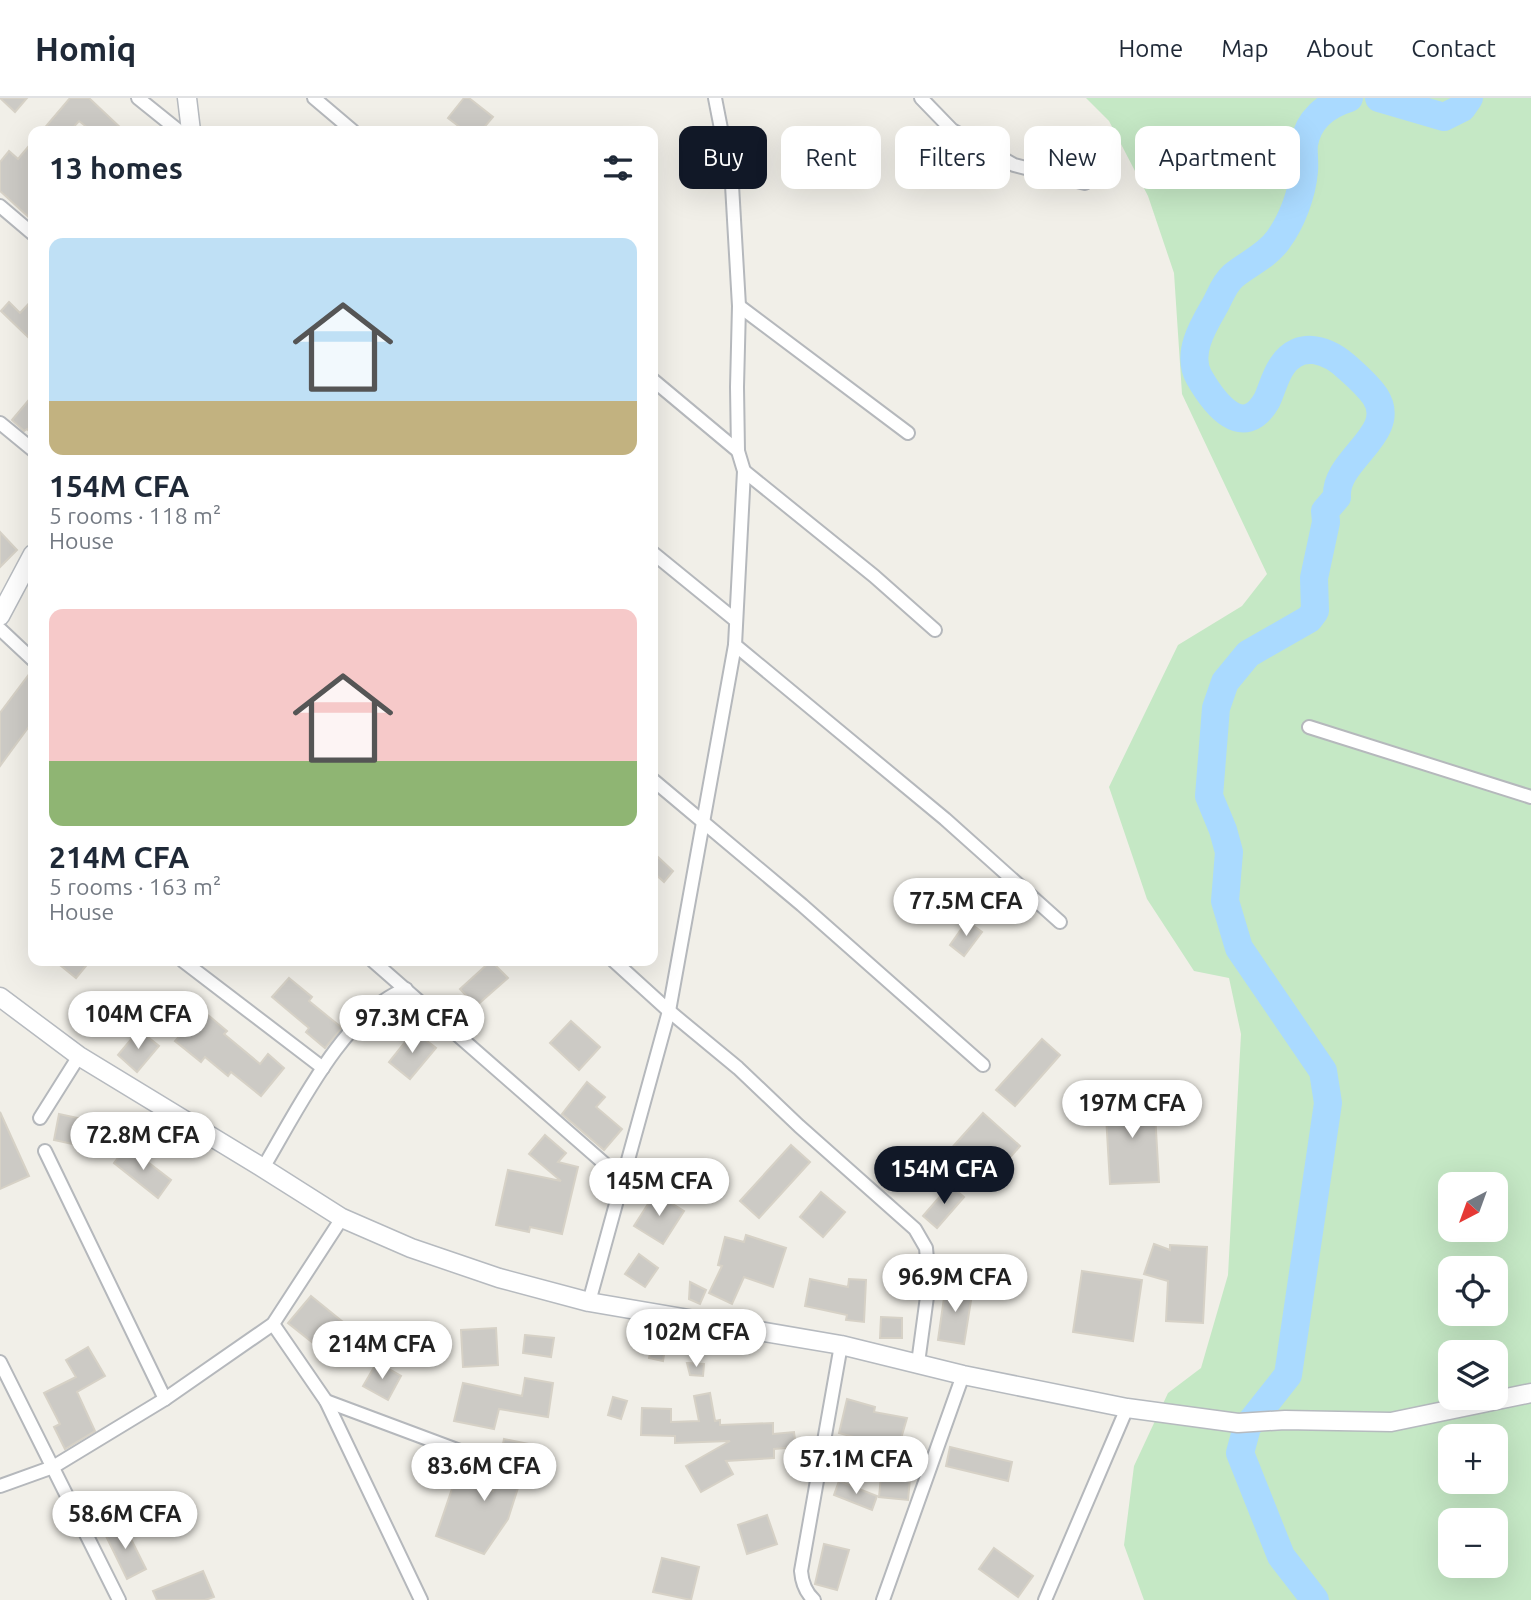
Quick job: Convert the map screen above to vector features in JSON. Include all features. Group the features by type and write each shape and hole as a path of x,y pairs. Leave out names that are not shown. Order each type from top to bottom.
{"main road":[{"path":"187,98 190,126"},
{"path":"0,616 28,563"},
{"path":"0,997 79,1056 342,1218 423,1252 499,1278 589,1302 841,1345 1127,1408 1238,1423 1285,1420 1391,1422 1531,1393"}],"street":[{"path":"138,98 173,126"},
{"path":"313,98 347,126"},
{"path":"589,1302 669,1011 735,645 734,619 744,471 738,451 739,306 732,185 715,98"},
{"path":"920,98 952,130 1014,165 1024,168"},
{"path":"0,206 28,230"},
{"path":"739,306 908,433"},
{"path":"658,384 738,451"},
{"path":"0,423 28,446"},
{"path":"744,471 874,576 935,630"},
{"path":"658,557 734,619"},
{"path":"0,629 28,655"},
{"path":"735,645 945,819 1060,922"},
{"path":"1308,727 1531,797"},
{"path":"658,784 877,970 983,1065"},
{"path":"190,966 323,1068"},
{"path":"379,966 622,1179"},
{"path":"620,966 738,1068 915,1229 926,1248 929,1282 918,1363"},
{"path":"263,1168 323,1068 356,1024 393,994 406,989"},
{"path":"40,1118 79,1056"},
{"path":"45,1151 165,1399"},
{"path":"0,1486 53,1467 165,1399 273,1324 342,1218"},
{"path":"273,1324 326,1401 421,1600"},
{"path":"814,1600 807,1594 801,1571 841,1345"},
{"path":"0,1362 119,1600"},
{"path":"883,1600 963,1374"},
{"path":"326,1401 476,1457"},
{"path":"1045,1600 1127,1408"}],"green space":[{"path":"1086,98 1531,98 1531,1600 1144,1600 1124,1545 1134,1466 1168,1393 1201,1368 1228,1275 1241,1034 1229,978 1194,971 1147,899 1109,787 1178,645 1242,606 1267,574 1182,394 1174,273 1144,189 1300,189 1300,126 1135,126 1135,171 1121,144 1121,126 1112,126"}],"building":[{"path":"0,98 27,98 15,112"},
{"path":"70,98 89,98 119,126 86,126 79,121 74,126 46,126"},
{"path":"464,98 469,98 493,117 485,126 458,126 448,118"},
{"path":"28,147 28,216 0,191 0,162 9,151 18,159"},
{"path":"9,302 20,313 28,304 28,337 1,311"},
{"path":"28,401 28,430 24,431 12,420"},
{"path":"0,532 17,550 0,567"},
{"path":"28,676 28,728 0,766 0,713"},
{"path":"658,857 673,871 664,882 658,877"},
{"path":"967,921 982,932 964,956 950,945"},
{"path":"61,966 86,966 76,978"},
{"path":"485,966 496,966 508,978 476,1006 460,989"},
{"path":"289,978 312,997 309,1001 342,1028 325,1048 306,1032 309,1028 272,997"},
{"path":"202,1010 227,1031 224,1034 260,1064 268,1054 284,1068 261,1096 231,1072 228,1076 205,1057 201,1062 175,1041"},
{"path":"571,1021 600,1047 579,1070 550,1043"},
{"path":"139,1030 159,1046 137,1072 118,1055"},
{"path":"414,1031 436,1048 410,1079 389,1062"},
{"path":"1042,1039 1060,1055 1015,1106 996,1090"},
{"path":"587,1082 605,1097 596,1107 622,1129 604,1150 562,1114"},
{"path":"1154,1096 1159,1182 1110,1184 1105,1098"},
{"path":"0,1112 29,1176 0,1189"},
{"path":"983,1113 1020,1146 987,1184 949,1151"},
{"path":"59,1114 87,1120 82,1146 54,1140"},
{"path":"545,1135 566,1153 558,1162 578,1167 562,1234 530,1227 529,1232 496,1225 508,1170 561,1181 529,1154"},
{"path":"791,1145 810,1162 759,1218 740,1201"},
{"path":"127,1146 171,1180 158,1198 114,1163"},
{"path":"950,1185 964,1197 937,1228 923,1216"},
{"path":"821,1192 845,1212 823,1237 800,1217"},
{"path":"655,1193 684,1211 663,1244 634,1226"},
{"path":"746,1235 786,1248 773,1287 744,1277 732,1304 709,1293 722,1266 718,1265 725,1237 744,1242"},
{"path":"1154,1244 1170,1250 1170,1245 1207,1247 1203,1323 1166,1321 1168,1281 1144,1274"},
{"path":"639,1254 658,1268 645,1287 625,1274"},
{"path":"1082,1271 1142,1280 1133,1341 1073,1332"},
{"path":"810,1279 848,1287 849,1279 866,1280 864,1322 846,1320 847,1315 805,1306"},
{"path":"690,1282 706,1290 700,1304 689,1299"},
{"path":"946,1284 973,1288 964,1344 938,1340"},
{"path":"311,1296 349,1327 327,1354 288,1323"},
{"path":"881,1317 902,1318 902,1338 880,1338"},
{"path":"496,1328 498,1365 463,1367 461,1330"},
{"path":"525,1335 554,1338 551,1357 523,1353"},
{"path":"652,1345 665,1348 663,1361 649,1358"},
{"path":"88,1347 105,1376 77,1392 95,1431 65,1449 54,1427 60,1424 44,1393 76,1377 66,1360"},
{"path":"377,1362 401,1376 388,1400 363,1386"},
{"path":"687,1363 704,1364 703,1376 690,1375"},
{"path":"525,1378 553,1383 548,1417 499,1409 494,1429 454,1421 463,1383 522,1396"},
{"path":"710,1393 715,1421 720,1420 720,1425 773,1423 773,1434 794,1432 796,1447 774,1449 774,1458 726,1461 733,1474 701,1492 686,1466 730,1441 675,1443 675,1436 641,1435 642,1408 671,1409 671,1422 699,1421 694,1396"},
{"path":"613,1397 627,1401 621,1419 608,1415"},
{"path":"847,1399 875,1407 874,1412 907,1418 900,1442 895,1448 839,1433"},
{"path":"504,1439 529,1444 508,1519 484,1554 436,1536 456,1477 493,1491"},
{"path":"950,1447 1012,1462 1008,1481 946,1466"},
{"path":"881,1476 910,1479 908,1500 879,1497"},
{"path":"839,1481 877,1496 872,1510 834,1495"},
{"path":"767,1515 777,1544 747,1554 738,1525"},
{"path":"123,1523 146,1569 127,1579 104,1532"},
{"path":"824,1544 849,1550 837,1590 815,1584"},
{"path":"994,1548 1033,1576 1018,1597 979,1569"},
{"path":"662,1558 699,1567 691,1600 653,1592"},
{"path":"203,1571 214,1597 205,1600 157,1600 153,1591"}],"waterway":[{"path":"1315,1600 1281,1556 1240,1453 1247,1427 1288,1375 1328,1103 1323,1071 1239,948 1225,901 1229,852 1209,796 1216,708 1225,682 1248,654 1309,619 1315,611 1314,578 1326,522 1325,511 1337,497 1339,483 1345,471 1373,435 1379,422 1380,410 1375,396 1341,362 1324,353 1306,350 1297,352 1282,366 1267,400 1258,412 1248,418 1239,418 1221,407 1213,397 1199,377 1194,359 1197,340 1227,283 1268,251 1288,224 1301,189 1304,144 1309,128 1326,109 1349,98"},
{"path":"1379,98 1444,117 1462,108 1469,98"}]}
